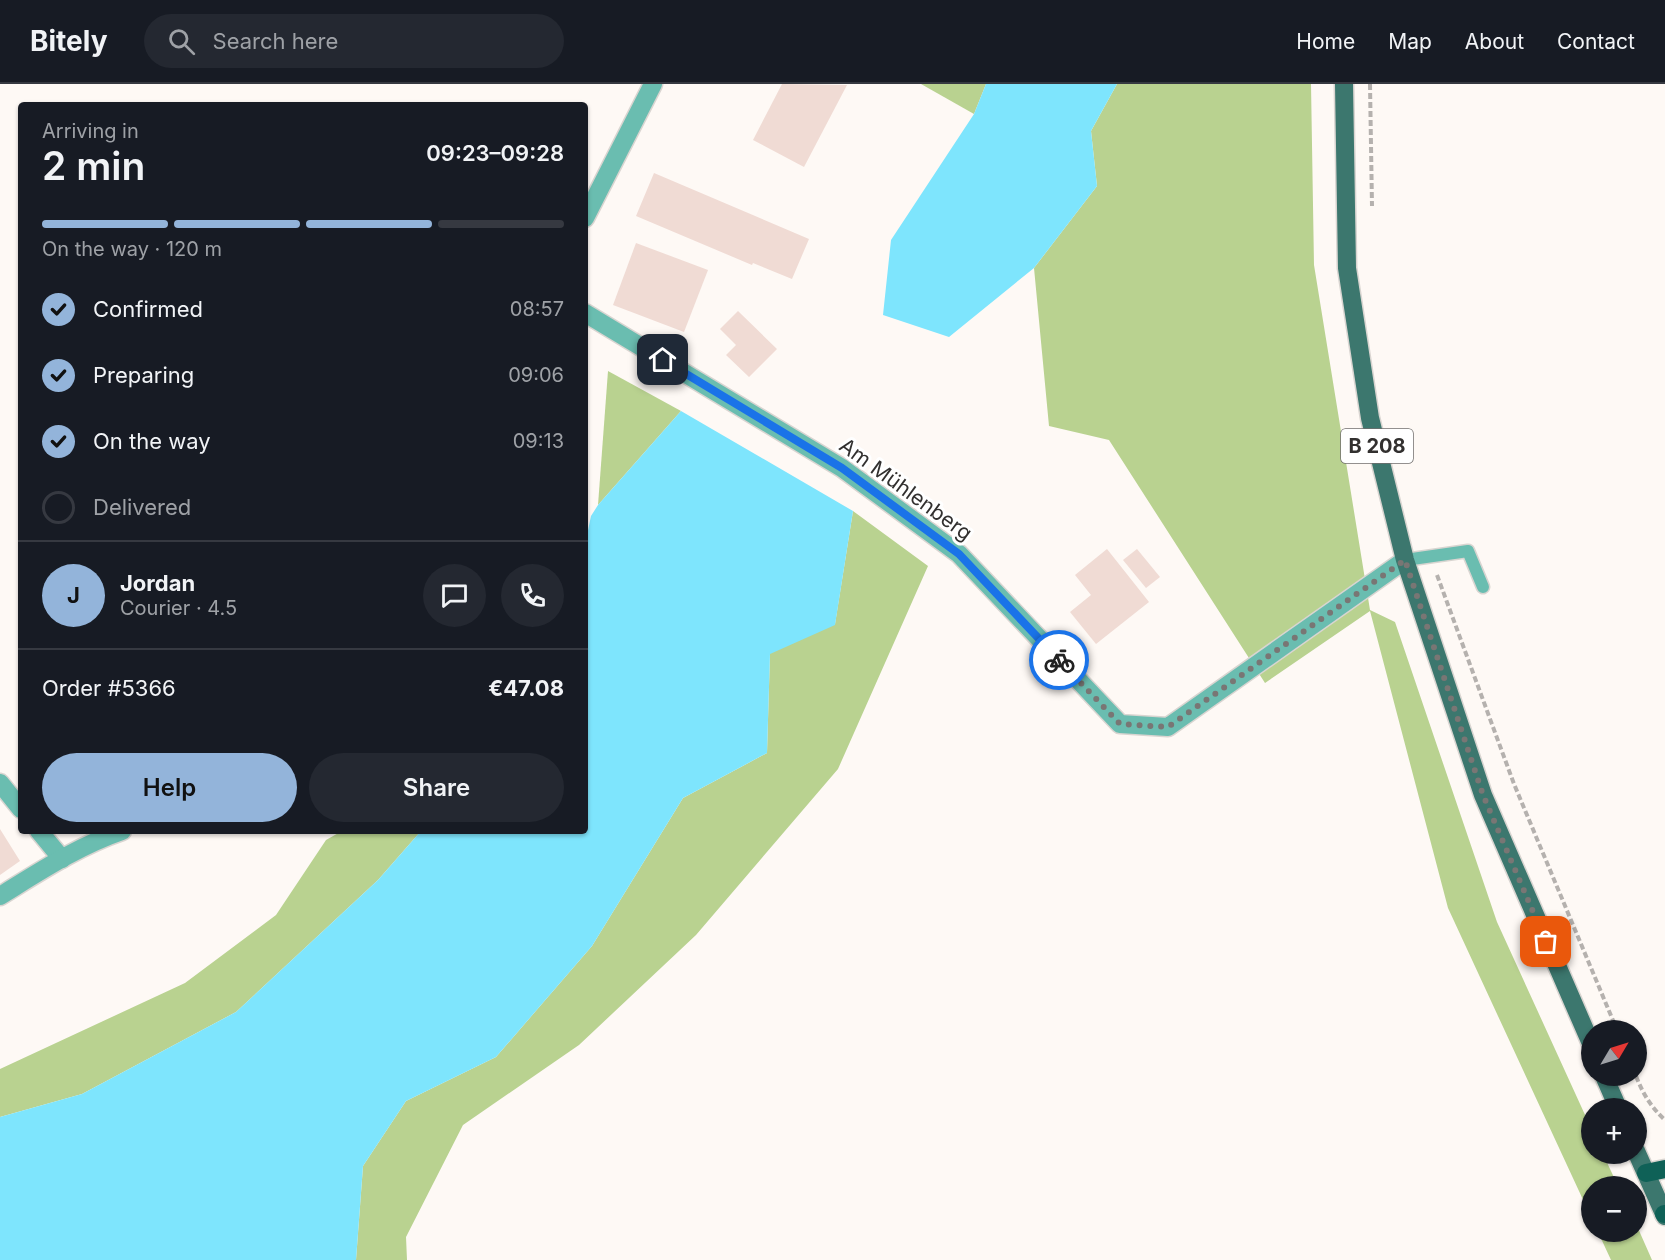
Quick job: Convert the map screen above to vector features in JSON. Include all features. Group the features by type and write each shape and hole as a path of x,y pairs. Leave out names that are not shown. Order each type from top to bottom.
{"highway":[{"path":"1646,1173 1665,1169"}],"main road":[{"name":"B 208","path":"1344,84 1347,268 1370,418 1405,560 1483,795 1581,1021"},
{"path":"1642,1164 1665,1215"}],"street":[{"path":"588,212 653,84"},
{"name":"Am Mühlenberg","path":"588,315 842,468 959,554 1120,724 1168,727 1405,560"},
{"path":"0,783 18,805"},
{"path":"41,834 62,859"},
{"path":"0,896 62,859 114,834"}],"lane":[{"path":"1405,560 1468,551 1483,587"}],"path":[{"path":"1641,1086 1653,1109 1665,1120"}],"green space":[{"path":"921,84 986,84 974,114"},
{"path":"1117,84 1311,84 1314,265 1370,610 1395,622 1497,922 1581,1106 1581,1164 1608,1164 1613,1176 1581,1176 1581,1195 1448,908 1370,611 1265,683 1109,440 1049,426 1034,268 1097,186 1091,131"},
{"path":"608,371 681,411 598,505"},
{"path":"853,511 928,566 838,769 696,935 579,1045 463,1125 406,1237 407,1260 356,1260 363,1166 406,1101 496,1057 592,946 683,798 767,753 770,653 835,624"},
{"path":"337,834 418,834 378,880 236,1012 82,1094 0,1117 0,1069 185,983 276,915 326,840"},
{"path":"1603,1242 1644,1242 1652,1260 1611,1260"}],"water":[{"path":"986,84 1117,84 1091,131 1097,186 1034,268 949,337 883,315 891,240 974,114"},
{"path":"681,411 853,511 835,625 770,654 767,753 683,798 592,946 496,1057 406,1101 363,1166 356,1260 0,1260 0,1117 82,1094 236,1012 378,880 418,834 588,834 588,530 591,516 598,505"}],"building":[{"path":"782,84 847,85 804,167 753,140"},
{"path":"654,173 809,239 792,279 753,263 752,265 636,216"},
{"path":"636,243 708,270 684,332 613,305"},
{"path":"738,311 777,349 749,377 726,355 736,345 720,329"},
{"path":"1107,549 1149,602 1096,644 1070,612 1091,595 1075,575"},
{"path":"1137,549 1160,577 1146,588 1123,560"},
{"path":"0,829 20,861 0,875"}],"way so far":[{"path":"1059,660 1120,724 1168,727 1405,560 1483,795 1546,942"}],"route":[{"path":"663,360 842,468 959,554 1059,660"}]}
